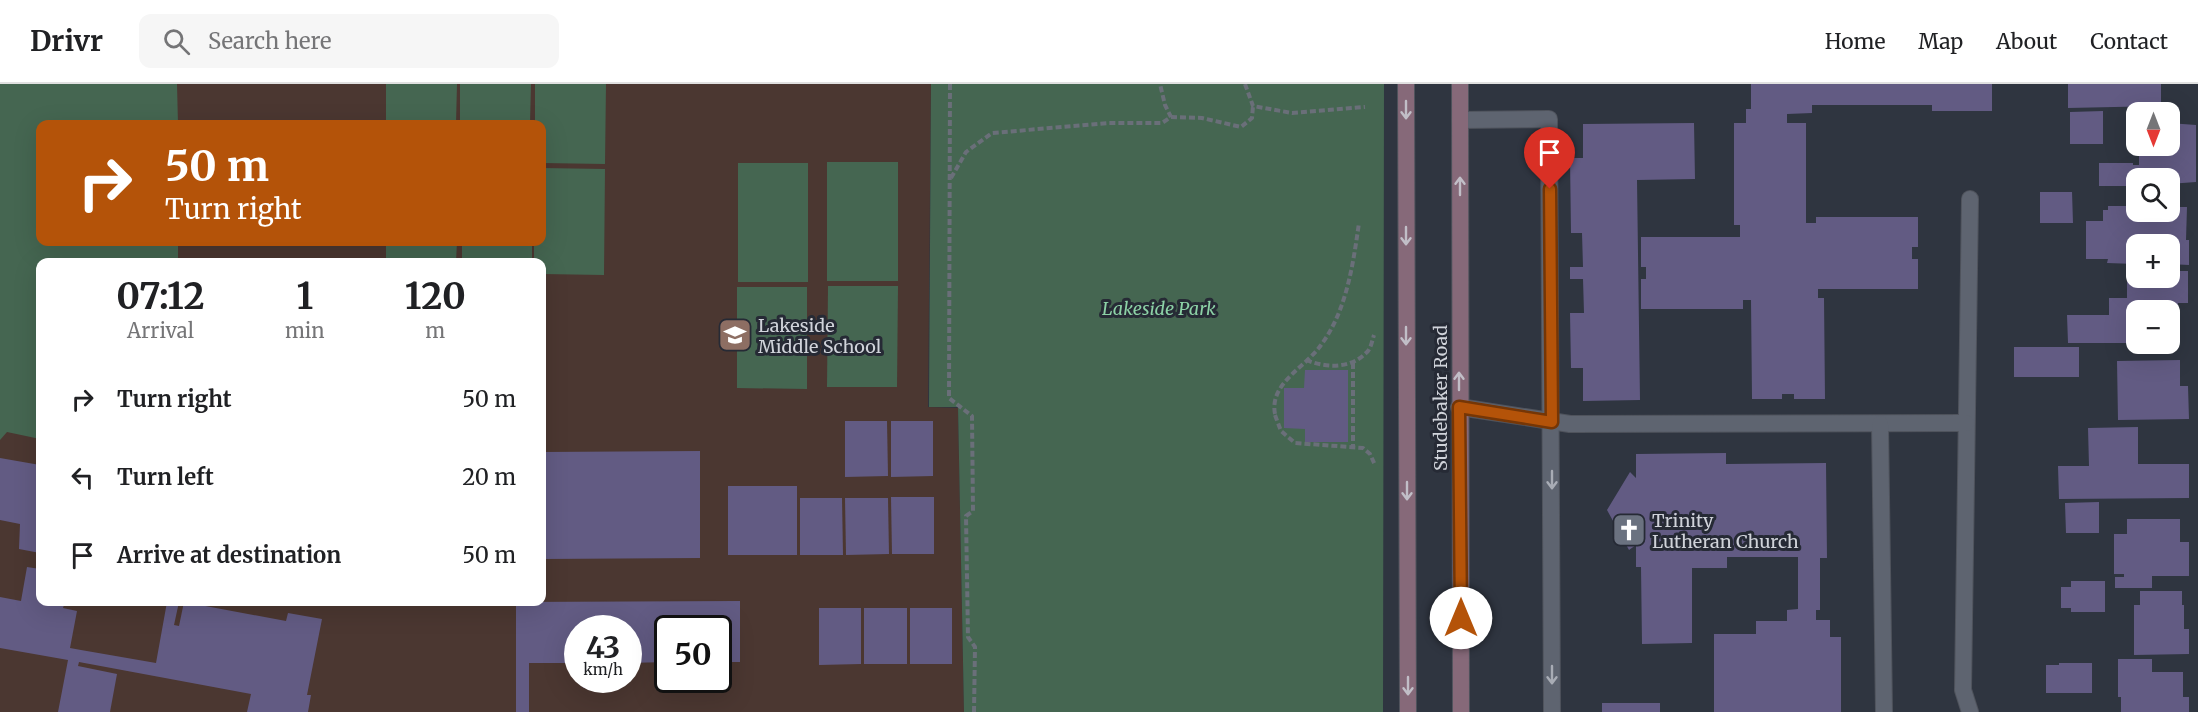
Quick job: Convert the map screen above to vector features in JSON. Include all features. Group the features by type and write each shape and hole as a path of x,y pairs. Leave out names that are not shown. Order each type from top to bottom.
{"main road":[{"name":"Studebaker Road","path":"1406,84 1408,712"},
{"name":"Studebaker Road","path":"1460,84 1461,712"}],"lane":[{"path":"1460,120 1549,119 1552,712"},
{"path":"1970,199 1963,690 1970,712"},
{"path":"1459,407 1552,422 1582,424 1966,423"},
{"path":"1880,424 1884,712"}],"path":[{"path":"950,84 949,398 972,416 974,511 966,516 968,637 975,647 974,712"},
{"path":"1160,84 1165,105 1171,117"},
{"path":"951,178 966,152 992,133 1109,123 1162,123 1171,117 1202,118 1241,127 1252,118 1253,106 1245,84"},
{"path":"1253,106 1292,113 1365,106"},
{"path":"1359,223 1352,274 1335,318 1321,346 1280,388 1273,404 1281,431 1295,443 1363,448 1370,454 1375,465"},
{"path":"1306,360 1321,366 1353,363 1368,352 1374,335"},
{"path":"1353,363 1353,447"}],"shaded area":[{"name":"Lakeside Middle School","path":"0,84 931,84 928,407 958,408 964,712 0,712"}],"green space":[{"path":"0,84 177,84 178,120 36,120 36,246 178,246 178,258 36,258 36,438 7,432 0,440"},
{"path":"386,84 457,84 456,120 386,120"},
{"path":"460,84 531,84 530,120 460,120"},
{"path":"535,84 606,84 605,164 546,163 546,120 535,120"},
{"name":"Lakeside Park","path":"931,84 1384,84 1383,712 964,712 958,407 929,407"},
{"path":"827,162 898,162 898,281 827,281"},
{"path":"738,163 808,163 808,282 738,282"},
{"path":"546,168 605,169 604,275 546,274 546,258 534,258 534,246 546,246"},
{"path":"386,246 457,246 456,258 386,258"},
{"path":"462,246 532,246 532,258 462,258"},
{"path":"828,286 898,286 897,387 827,387"},
{"path":"737,287 807,287 807,389 737,388"}],"building":[{"path":"1751,84 1992,84 1992,111 1932,111 1932,105 1812,105 1812,113 1787,114 1787,123 1806,123 1806,223 1816,223 1816,217 1918,217 1918,247 1912,247 1912,259 1918,259 1918,289 1818,289 1818,298 1824,298 1825,399 1794,399 1794,394 1782,394 1782,399 1752,399 1751,300 1743,300 1743,309 1641,309 1641,279 1646,279 1646,267 1641,267 1641,237 1740,237 1740,225 1734,225 1734,123 1746,123 1746,109 1751,109"},
{"path":"2068,84 2161,84 2161,102 2126,102 2126,107 2068,108"},
{"path":"2103,111 2103,144 2070,144 2070,112"},
{"path":"1694,123 1695,179 1637,180 1640,400 1583,401 1583,368 1571,368 1570,313 1584,313 1583,279 1570,279 1570,267 1583,267 1582,233 1571,233 1570,158 1583,158 1583,124"},
{"path":"2180,124 2196,125 2196,182 2180,183 2180,168 2126,168 2126,186 2099,186 2099,163 2139,165 2139,156 2180,156"},
{"path":"2040,192 2072,192 2073,223 2040,223"},
{"path":"2108,206 2126,206 2126,222 2180,222 2180,207 2187,207 2186,240 2189,240 2189,265 2180,265 2180,234 2126,234 2126,264 2107,263 2108,259 2086,259 2086,221 2103,221 2103,210 2108,210"},
{"path":"2180,271 2188,271 2188,303 2180,303 2180,300 2126,300 2126,343 2068,343 2067,315 2109,315 2109,298 2127,298 2127,288 2180,288"},
{"path":"2014,347 2079,347 2079,377 2014,377"},
{"path":"2180,360 2180,386 2188,386 2189,419 2118,420 2117,361"},
{"path":"1305,370 1348,370 1348,442 1305,442 1305,429 1284,428 1284,388 1304,388"},
{"path":"845,421 887,421 888,476 845,477"},
{"path":"891,421 933,421 933,476 891,477"},
{"path":"2138,427 2138,464 2189,464 2189,498 2059,499 2058,466 2089,466 2088,428"},
{"path":"700,451 700,558 546,559 546,452"},
{"path":"1726,453 1726,464 1826,463 1827,558 1820,558 1820,610 1816,610 1816,620 1830,620 1830,637 1841,637 1841,712 1714,712 1714,634 1756,634 1756,621 1787,621 1787,610 1798,609 1798,557 1727,557 1727,568 1692,568 1692,643 1642,644 1641,567 1636,567 1636,545 1629,550 1607,510 1630,472 1636,478 1636,454"},
{"path":"0,458 36,464 36,552 19,549 20,524 0,520"},
{"path":"728,486 797,486 797,555 728,555"},
{"path":"891,497 934,497 934,554 892,554"},
{"path":"800,498 842,498 843,555 800,555"},
{"path":"845,498 888,498 889,554 846,555"},
{"path":"2099,502 2099,533 2066,533 2065,503"},
{"path":"2127,519 2180,519 2180,542 2189,542 2189,576 2152,576 2152,588 2115,588 2115,577 2124,577 2124,574 2114,574 2114,534 2127,534"},
{"path":"27,567 36,568 36,606 64,606 63,608 77,611 70,648 156,663 166,606 178,606 174,625 179,626 183,606 205,606 286,621 288,613 322,619 307,695 311,695 308,712 247,712 251,694 79,662 78,666 117,674 110,712 58,712 68,660 0,648 0,597 21,601"},
{"path":"2071,581 2105,581 2105,612 2071,612 2071,608 2061,608 2061,587 2071,587"},
{"path":"2140,591 2182,591 2184,629 2189,629 2189,654 2134,655 2134,605 2140,605"},
{"path":"740,601 740,662 732,662 732,615 654,615 654,662 642,663 642,615 564,615 564,663 529,663 529,712 516,712 516,606 546,606 546,602"},
{"path":"819,608 861,608 861,664 819,665"},
{"path":"864,608 907,608 907,664 864,664"},
{"path":"910,608 952,608 952,664 910,664"},
{"path":"2118,659 2152,659 2152,672 2183,672 2183,697 2189,697 2189,712 2121,712 2121,697 2118,697"},
{"path":"2059,663 2092,663 2092,693 2046,693 2046,665 2059,665"},
{"path":"1602,703 1660,703 1660,712 1602,712"}],"place":[{"name":"Lakeside Middle School","path":"735,335"},
{"name":"Trinity Lutheran Church","path":"1629,530"}],"route":[{"path":"1461,618 1459,407 1552,422 1550,189"}]}
